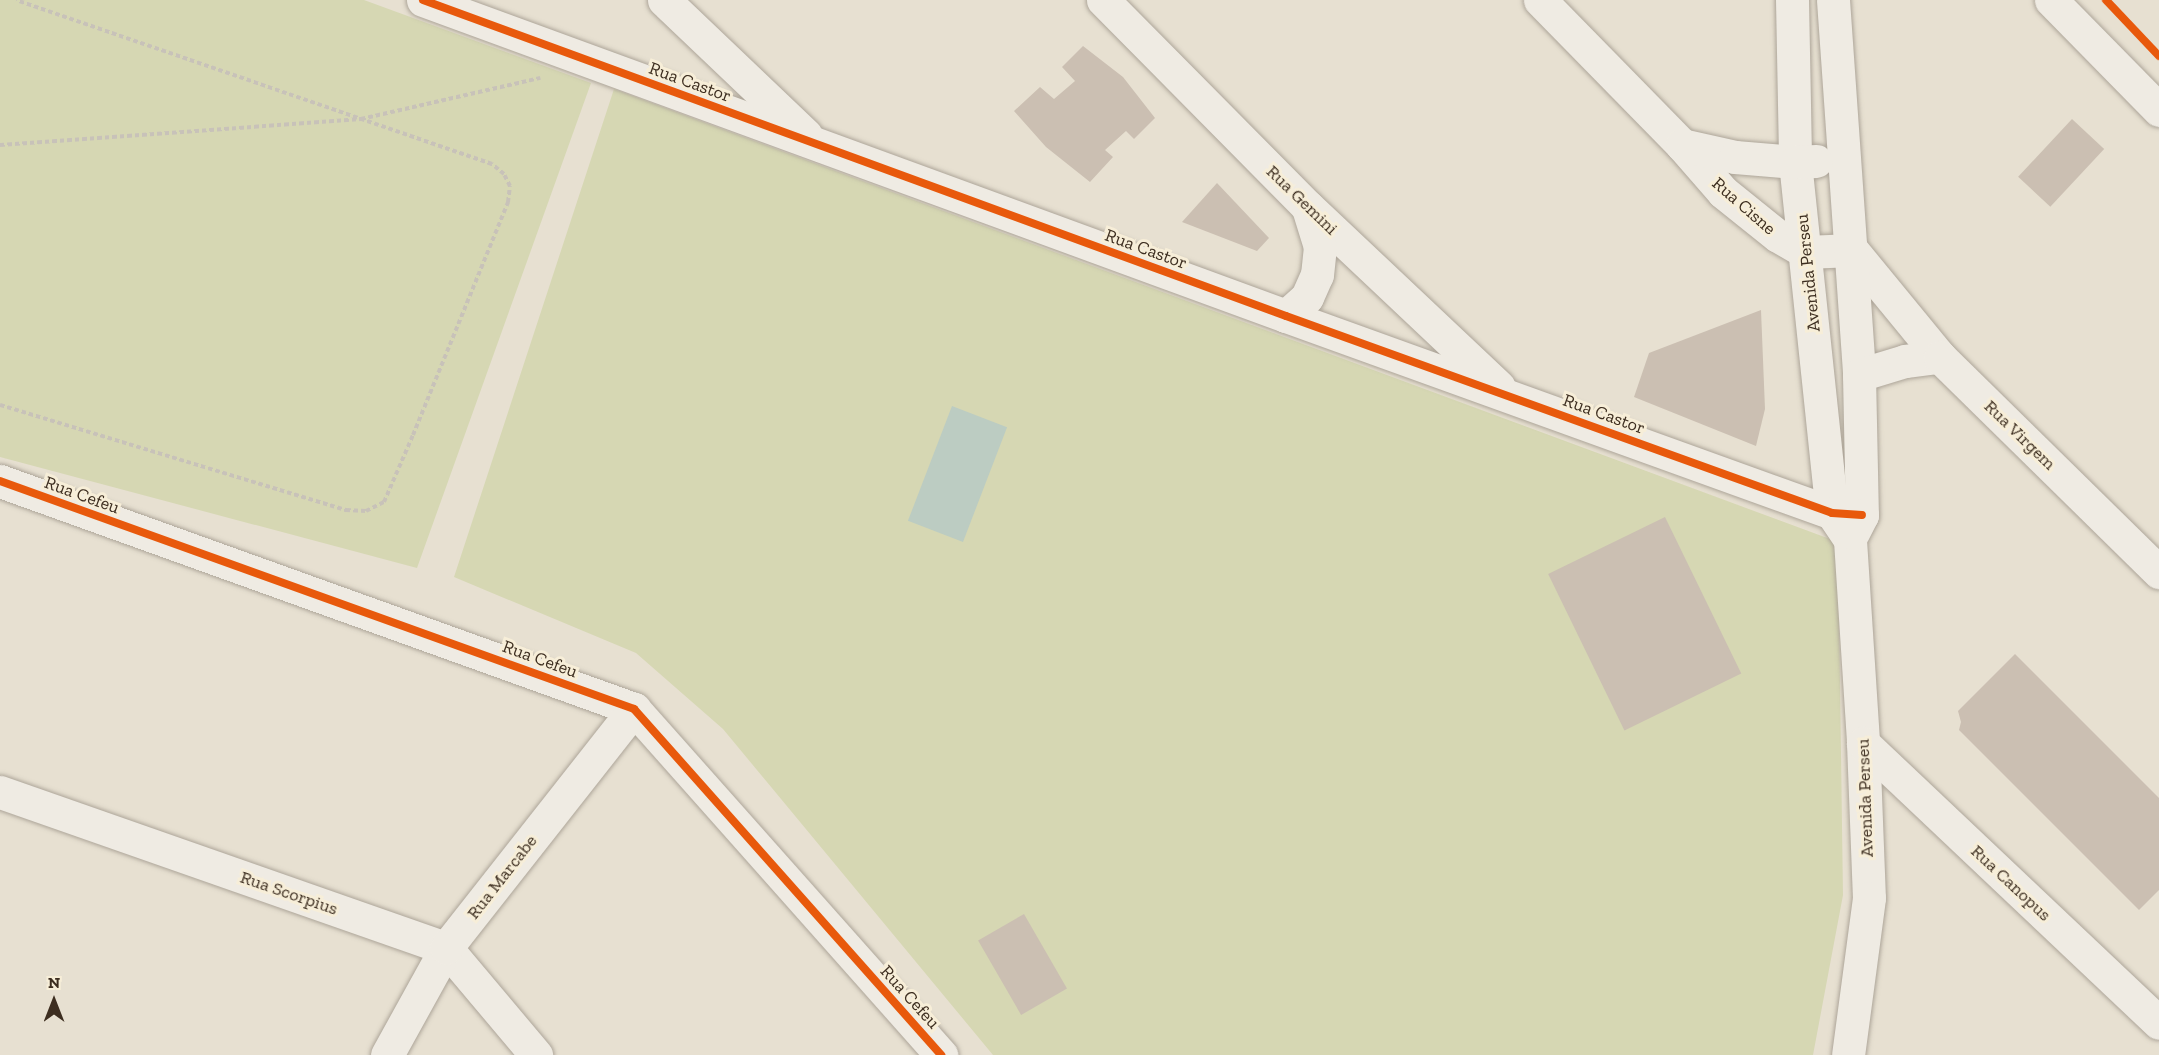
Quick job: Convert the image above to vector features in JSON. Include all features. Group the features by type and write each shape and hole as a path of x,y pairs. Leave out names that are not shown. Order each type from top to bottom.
{"street":[{"name":"Rua Castor","path":"423,0 1507,395 1848,523"},
{"path":"664,0 815,144"},
{"name":"Rua Gemini","path":"1103,0 1308,207 1507,395"},
{"name":"Rua Cisne","path":"1540,0 1682,145 1723,192 1778,236 1806,252"},
{"name":"Avenida Perseu","path":"1792,0 1795,162 1806,252 1848,523 1863,743 1869,898 1848,1055"},
{"name":"Avenida Perseu","path":"1833,0 1859,375 1848,523"},
{"path":"2051,0 2159,110"},
{"name":"Rua Cisne","path":"1682,145 1735,157 1795,162 1843,158"},
{"path":"1286,316 1307,297 1317,275 1320,247 1308,207"},
{"path":"1806,252 1852,250"},
{"name":"Rua Virgem","path":"1852,250 1940,357 2159,572"},
{"path":"1859,375 1905,362 1940,357"},
{"name":"Rua Cefeu","path":"0,481 634,709 941,1055"},
{"name":"Rua Marcabe","path":"387,1055 446,948 634,709"},
{"name":"Rua Canopus","path":"1863,743 2159,1023"},
{"name":"Rua Scorpius","path":"0,792 446,948"},
{"path":"446,948 536,1055"}],"path":[{"path":"0,405 346,510 366,511 384,502 508,202 510,186 504,174 492,164 16,0"},
{"path":"0,146 361,119 542,78"}],"green space":[{"path":"0,0 364,0 591,83 417,568 0,457"},
{"path":"614,89 1838,542 1843,895 1813,1055 993,1055 723,729 636,653 454,577"}],"shaded area":[{"path":"952,406 1007,427 963,542 908,521"}],"building":[{"path":"1083,46 1123,77 1155,118 1134,139 1126,131 1105,150 1113,157 1090,182 1046,147 1014,111 1040,87 1054,99 1075,81 1062,67"},
{"path":"2072,119 2104,149 2050,207 2018,177"},
{"path":"1217,183 1269,238 1257,251 1182,222"},
{"path":"1761,310 1765,409 1756,446 1634,397 1649,353"},
{"path":"1665,517 1741,673 1624,730 1548,574"},
{"path":"2015,654 2159,798 2159,890 2139,910 1959,730 1961,722 1958,711"},
{"path":"1024,914 1067,988 1021,1015 978,941"}],"cycle path":[{"path":"423,0 1832,513 1862,515"},
{"path":"2106,0 2159,56"},
{"path":"0,481 634,709 941,1055"}]}
